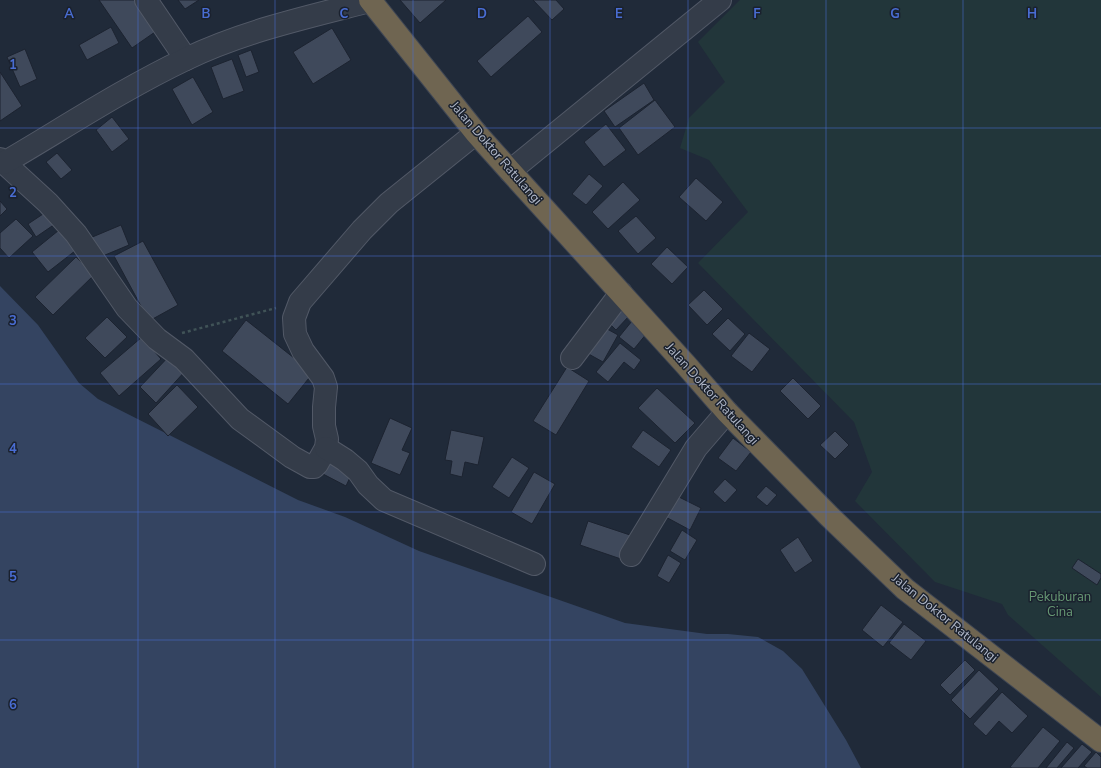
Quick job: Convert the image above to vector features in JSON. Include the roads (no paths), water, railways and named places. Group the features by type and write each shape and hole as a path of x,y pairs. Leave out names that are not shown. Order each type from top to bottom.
{"highway":[{"name":"Jalan Doktor Ratulangi","path":"370,0 476,133 727,412 829,516 905,589 1101,741"}],"street":[{"path":"146,0 186,59"},
{"path":"370,0 248,33 186,59 128,89 2,161 48,203 76,234 127,308 157,339 184,360 240,419 292,457 306,466 314,467 324,454 326,448 327,439 324,426 326,387 323,378 303,351 295,334 294,318 300,302 362,230 389,203 476,133"},
{"path":"510,171 720,0"},
{"path":"572,358 621,293"},
{"path":"631,554 696,448 727,412"},
{"path":"326,448 345,460 358,471 368,485 384,500 534,564"}],"water":[{"path":"0,286 38,325 79,383 98,399 298,500 345,517 419,551 625,623 707,634 728,634 758,637 783,651 802,669 846,740 861,768 0,768"}],"park label":[{"name":"Pekuburan Cina","path":"1060,604"}]}
